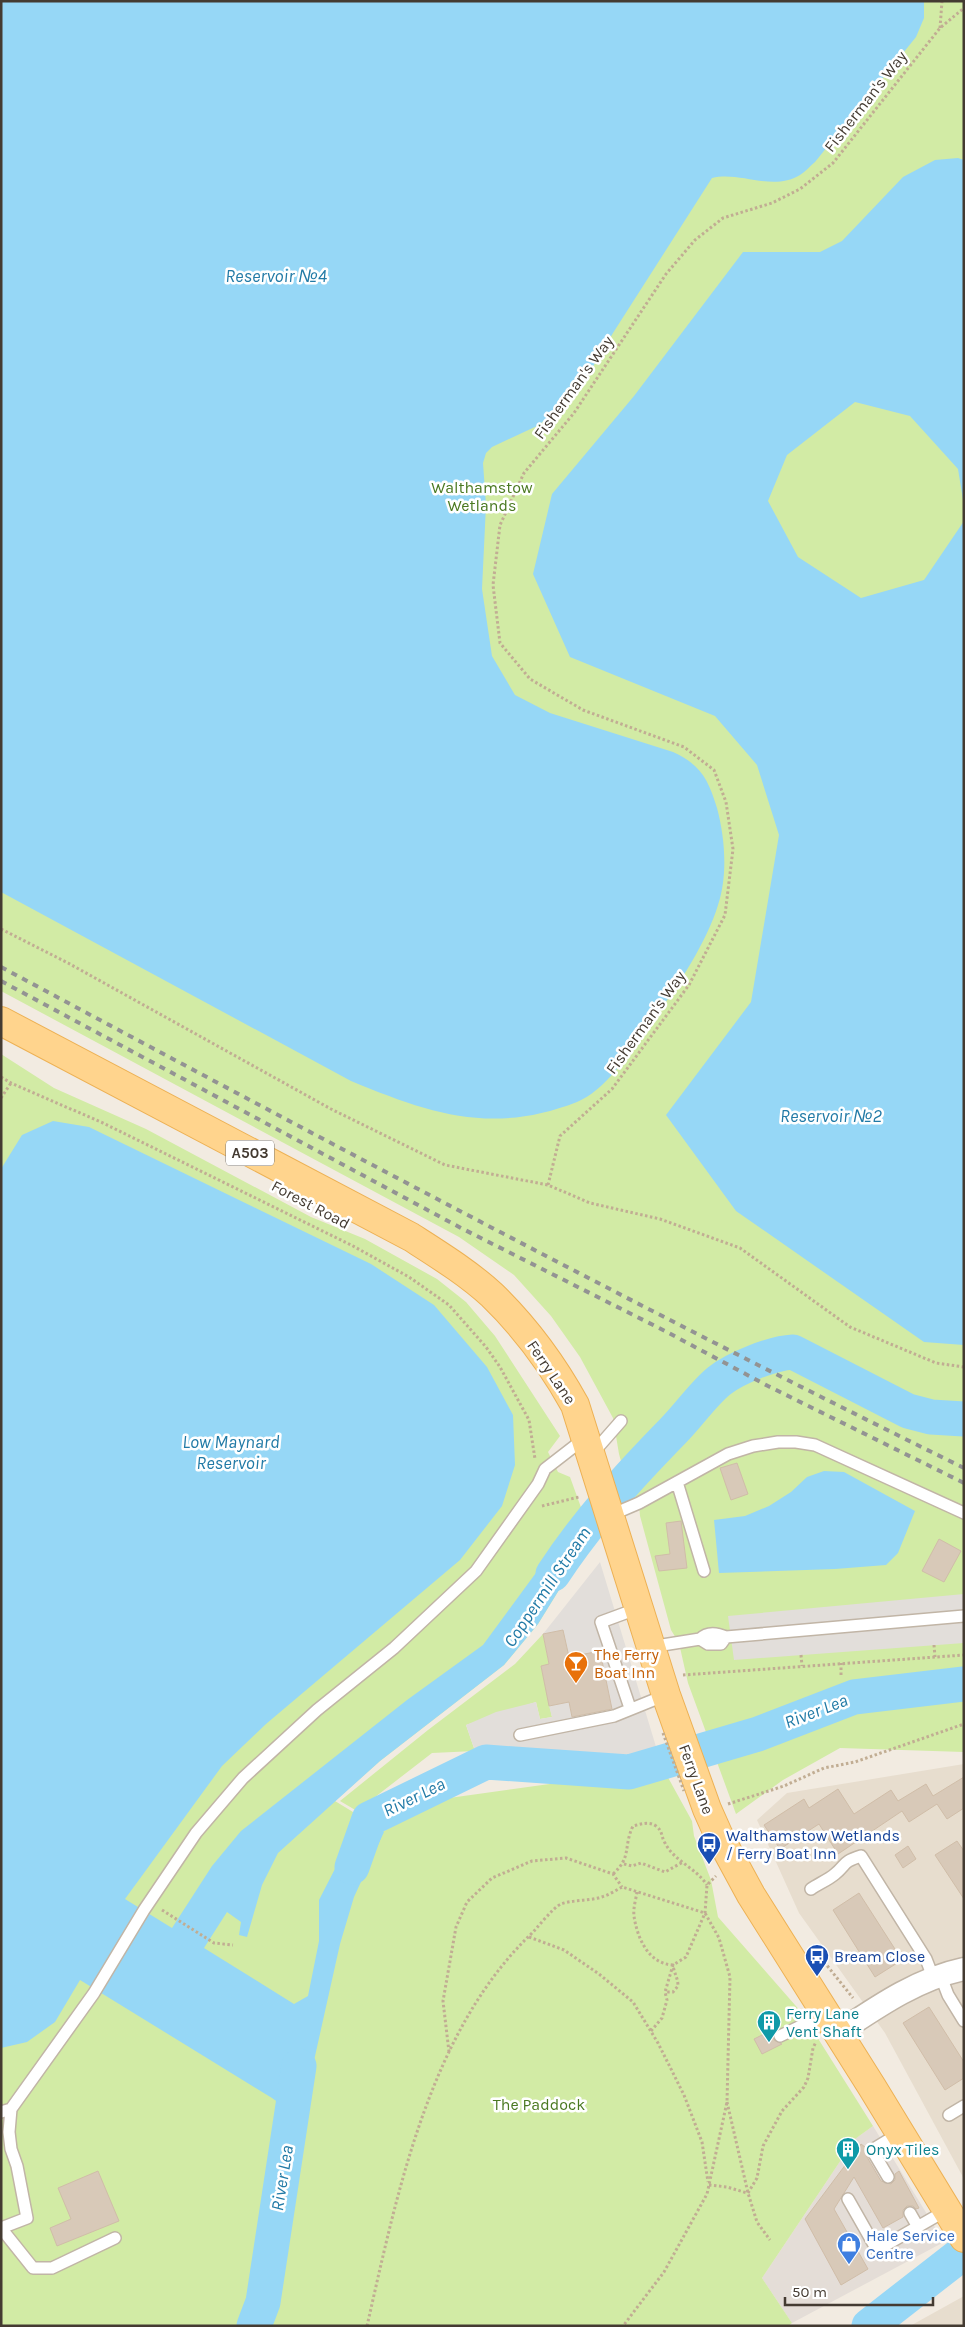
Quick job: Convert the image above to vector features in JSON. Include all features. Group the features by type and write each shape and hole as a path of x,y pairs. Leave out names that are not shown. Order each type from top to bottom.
{"main road":[{"name":"Forest Road","path":"1,1021 411,1237 470,1276 492,1296"},
{"name":"Ferry Lane","path":"492,1296 526,1333 561,1379 575,1405 590,1445 593,1490 621,1519 639,1608 666,1695 670,1730 691,1788 707,1809 734,1864 827,2029 894,2136 955,2223"}],"street":[{"path":"827,2029 871,2011 937,1975 964,1969"}],"lane":[{"path":"115,2238 52,2268 33,2268 1,2228 27,2218 17,2166 11,2149 6,2110 94,1993 144,1910 196,1833 243,1778 317,1710 394,1648 476,1571 538,1484 545,1469 590,1445 621,1421"},
{"path":"621,1519 677,1482 728,1454 752,1446 796,1442 815,1444 964,1513"},
{"path":"677,1482 704,1571"},
{"path":"630,1708 601,1622 639,1608"},
{"path":"650,1647 700,1639 704,1635 718,1633 726,1637 964,1616"},
{"path":"520,1735 614,1716 666,1695"},
{"path":"810,1889 836,1873 841,1865 850,1859 861,1856 964,2021"},
{"path":"780,2036 827,2029"},
{"path":"949,2115 964,2106"},
{"path":"888,2177 872,2150 894,2136"},
{"path":"848,2199 877,2250 918,2227 955,2223"},
{"path":"910,2213 918,2227"}],"path":[{"path":"940,28 942,1"},
{"name":"Fisherman's Way","path":"548,1186 560,1136 612,1089 689,985 725,915 733,849 726,802 714,770 684,747 583,710 530,678 500,643 493,585 500,525 524,473 574,413 666,274 695,240 723,218 772,203 800,189 832,163 940,28 964,8"},
{"path":"1,929 68,963 331,1109 445,1165 548,1186 590,1203 660,1219 740,1248 850,1327 936,1363 964,1367"},
{"path":"1,1077 103,1123 353,1246 409,1277 449,1305 496,1361 529,1420 538,1484"},
{"path":"1,1098 11,1083"},
{"path":"518,1512 578,1496 593,1490"},
{"path":"934,1645 935,1657"},
{"path":"687,1674 964,1654"},
{"path":"801,1655 802,1666"},
{"path":"841,1663 841,1675"},
{"path":"726,1804 784,1786 824,1768 855,1762 964,1724"},
{"name":"Ferry Lane","path":"670,1730 691,1788"},
{"path":"613,1874 624,1864 633,1826 645,1823 655,1825 662,1832 664,1843 682,1862 700,1874 706,1885 705,1913 686,1957 673,1965 666,1965 651,1956 640,1942 634,1914 637,1892"},
{"path":"449,2053 443,2001 456,1928 467,1902 492,1878 532,1861 566,1858 613,1874 622,1887 705,1913 719,1938 730,1977 727,2102 707,2194 664,2272 623,2326"},
{"path":"624,1864 632,1866 641,1863 665,1872 682,1862"},
{"path":"368,2326 392,2217 412,2149 458,2031 487,1984 507,1958 560,1904 599,1898 622,1887"},
{"path":"173,1917 214,1943 233,1946"},
{"path":"528,1937 564,1950 599,1974 633,2002 651,2031 684,2094 702,2142 709,2185"},
{"path":"651,2031 662,2018 667,2000 665,1992 673,1965"},
{"path":"665,1992 673,1992 678,1986 678,1979 673,1965"},
{"path":"748,2193 757,2178 763,2146 782,2112 804,2087 808,2078 813,2048 827,2029"},
{"path":"727,2102 748,2193 757,2222 770,2240"},
{"path":"709,2185 727,2186 748,2193"}],"shaded area":[{"path":"600,1562 657,1750 641,1755 475,1751 466,1725 496,1712 536,1702 540,1719 552,1717 549,1706 569,1702 572,1718 612,1710 600,1651 569,1657 563,1630 543,1634"},
{"path":"964,1594 964,1643 734,1660 728,1616"},
{"path":"964,1764 964,2179 885,2033 799,1913 757,1820 787,1793"},
{"path":"873,2126 944,2242 792,2323 762,2278 855,2139"},
{"path":"964,2296 964,2326 910,2326"}],"green space":[{"name":"Walthamstow Wetlands","path":"1,1 964,1 964,1752 840,1748 783,1780 736,1814 688,1683 679,1643 671,1630 640,1516 639,1504 629,1490 619,1454 613,1418 580,1357 551,1316 514,1275 459,1237 1,991"},
{"name":"The Paddock","path":"1,1054 54,1088 146,1129 311,1217 365,1239 437,1279 466,1302 495,1336 560,1436 548,1452 558,1472 570,1477 587,1524 588,1543 538,1624 504,1665 380,1761 335,1801 384,1831 442,1799 600,1777 665,1772 692,1821 694,1836 711,1880 718,1917 802,2013 873,2126 855,2139 762,2278 792,2323 788,2326 1,2326"},
{"path":"543,1634 549,1665 541,1666 552,1717 540,1719 536,1702 466,1725 475,1751 432,1753 357,1811 340,1801 428,1730 515,1664"}],"water":[{"name":"Reservoir №4","path":"1,1 924,1 924,18 916,37 815,162 800,175 779,182 734,177 712,178 588,375 560,409 537,426 492,447 486,453 483,463 486,505 482,589 492,656 515,695 550,713 673,752 683,757 697,768 707,781 717,808 722,832 724,869 721,893 712,921 695,956 629,1054 614,1073 587,1097 546,1112 489,1119 435,1111 408,1103 351,1081 1,892"},
{"name":"Reservoir №2","path":"958,158 964,160 964,506 958,469 910,416 855,402 787,455 768,501 798,557 861,598 924,580 964,521 964,1345 924,1342 736,1211 666,1115 751,1002 779,835 757,765 715,716 570,657 533,574 552,494 634,396 743,252 820,252 842,241 903,177 935,160"},
{"name":"Low Maynard Reservoir","path":"53,1121 89,1127 371,1264 434,1305 487,1367 513,1415 515,1465 502,1506 460,1560 266,1724 222,1766 125,1899 172,1928 212,1866 241,1831 407,1700 483,1645 571,1525 588,1543 538,1624 504,1665 380,1761 278,1853 262,1885 247,1937 239,1935 241,1922 227,1912 204,1948 294,2004 308,1996 319,1941 319,1900 362,1816 384,1832 354,1897 340,1944 301,2119 272,2098 80,1980 55,2022 27,2042 1,2048 1,1169 22,1135"},
{"path":"824,1471 844,1472 915,1511 898,1553 886,1565 835,1569 719,1573 714,1520 745,1516 769,1506 791,1492 807,1477"}],"building":[{"path":"737,1463 748,1494 731,1500 720,1468"},
{"path":"681,1521 687,1568 659,1571 655,1556 670,1554 666,1523"},
{"path":"939,1539 961,1551 944,1582 922,1571"},
{"name":"The Ferry Boat Inn","path":"563,1630 569,1657 600,1651 612,1709 572,1717 569,1702 549,1706 541,1666 549,1664 543,1634"},
{"path":"964,1777 964,1808 947,1819 937,1804 909,1822 902,1811 838,1854 819,1824 780,1849 764,1825 804,1799 809,1808 838,1789 854,1814 891,1790 898,1801 926,1784 933,1796"},
{"path":"957,1841 964,1851 964,1899 935,1855"},
{"path":"908,1846 916,1859 903,1868 895,1855"},
{"path":"859,1893 902,1960 875,1977 833,1910"},
{"path":"929,2007 964,2062 964,2078 945,2090 903,2023"},
{"name":"Ferry Lane Vent Shaft","path":"774,2029 774,2040 782,2044 762,2054 754,2039"},
{"path":"861,2144 865,2147 867,2157 881,2181 891,2184 895,2180 895,2174 899,2171 919,2208 907,2206 903,2210 903,2217 883,2228 854,2177 834,2209 868,2269 841,2285 805,2219"},
{"path":"98,2171 119,2221 57,2246 50,2228 71,2219 58,2188"}],"waterway":[{"name":"Coppermill Stream","path":"553,1574 609,1500 707,1392 726,1376 754,1362 775,1355 793,1352 908,1411 931,1417 964,1419"},
{"name":"River Lea","path":"352,1867 369,1819 486,1762 629,1772 758,1734 854,1697 964,1684"},
{"name":"River Lea","path":"254,2326 263,2302 299,2066"},
{"path":"869,2326 964,2252"}],"railway":[{"path":"1,967 601,1284 842,1408 964,1468"},
{"path":"1,981 461,1228 665,1331 768,1386 964,1483"}],"place":[{"name":"The Ferry Boat Inn","path":"576,1684"},
{"name":"Walthamstow Wetlands / Ferry Boat Inn","path":"709,1865"},
{"name":"Bream Close","path":"817,1977"},
{"name":"Ferry Lane Vent Shaft","path":"769,2043"},
{"name":"Onyx Tiles","path":"848,2170"},
{"name":"Hale Service Centre","path":"849,2265"}]}
